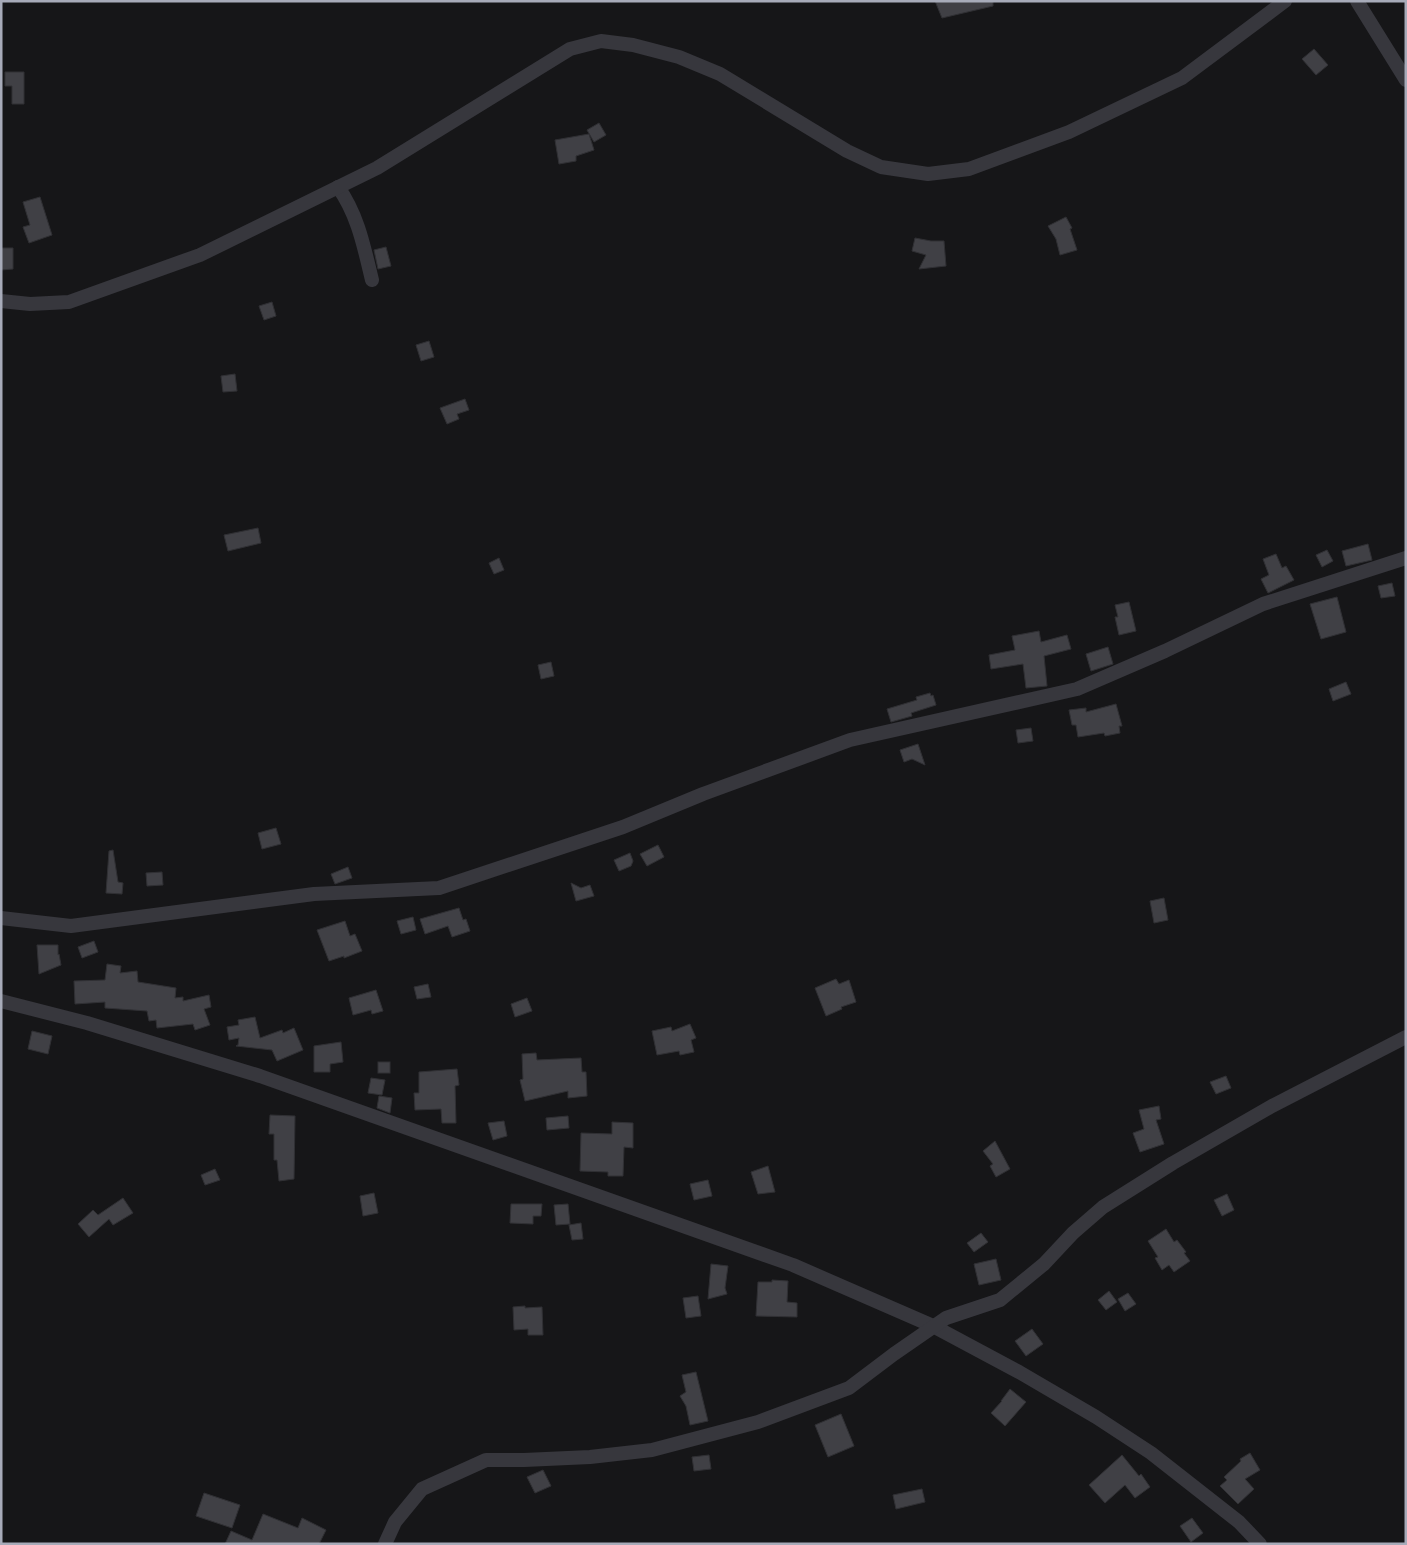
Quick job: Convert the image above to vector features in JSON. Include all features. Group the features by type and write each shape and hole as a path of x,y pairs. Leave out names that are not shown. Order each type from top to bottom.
{"street":[{"path":"1,301 30,304 69,302 200,255 377,168 570,49 601,41 633,46 679,57 720,74 847,151 881,167 928,174 969,169 1069,132 1182,78 1285,1"},
{"path":"1357,1 1406,80"},
{"path":"338,187 346,198 359,226 372,280"},
{"path":"1,918 71,926 314,894 438,888 623,827 703,794 850,740 1077,689 1165,651 1262,604 1406,558"},
{"path":"1,1001 87,1024 260,1076 793,1265 933,1326 1019,1372 1104,1422 1151,1454 1239,1522 1260,1544"},
{"path":"384,1544 395,1522 422,1489 486,1460 590,1457 652,1450 758,1422 849,1388 946,1318 1000,1300 1044,1264 1073,1233 1103,1207 1173,1163 1272,1106 1406,1037"}],"building":[{"path":"935,1 993,1 993,6 942,18"},
{"path":"1314,49 1328,65 1316,75 1302,59"},
{"path":"5,72 24,72 24,104 12,104 12,86 5,86"},
{"path":"599,123 606,135 594,142 587,130"},
{"path":"589,134 594,150 576,156 576,161 559,164 555,140"},
{"path":"40,197 52,235 29,243 23,227 30,225 23,202"},
{"path":"1066,217 1072,228 1070,229 1077,250 1060,255 1056,239 1048,226"},
{"path":"915,238 944,241 946,266 919,269 926,255 912,251"},
{"path":"386,247 391,266 378,269 374,250"},
{"path":"1,248 13,248 13,269 1,270"},
{"path":"272,302 276,316 264,320 259,306"},
{"path":"429,341 434,357 421,361 416,345"},
{"path":"235,374 237,391 223,392 221,376"},
{"path":"465,399 469,410 457,414 459,419 447,424 440,408"},
{"path":"258,528 261,543 228,551 224,535"},
{"path":"1368,544 1372,560 1346,566 1342,551"},
{"path":"1327,550 1333,561 1322,567 1316,555"},
{"path":"1276,554 1282,568 1286,566 1294,580 1268,593 1261,579 1269,575 1263,559"},
{"path":"499,558 504,570 494,574 489,563"},
{"path":"1392,583 1395,596 1381,598 1378,586"},
{"path":"1337,597 1346,632 1321,639 1310,604"},
{"path":"1129,602 1136,631 1119,635 1115,617 1118,617 1115,605"},
{"path":"1039,631 1041,642 1067,635 1071,649 1044,656 1047,686 1026,688 1023,664 991,669 989,655 1015,650 1012,636"},
{"path":"1108,647 1113,664 1091,671 1086,654"},
{"path":"551,662 554,676 541,679 538,665"},
{"path":"1346,682 1351,694 1333,701 1329,689"},
{"path":"930,693 931,696 933,695 936,705 911,713 912,716 891,722 887,709 917,700 916,697"},
{"path":"1116,704 1122,726 1119,726 1120,733 1105,736 1104,733 1078,737 1076,725 1072,725 1069,710 1086,708 1086,712"},
{"path":"1031,728 1033,741 1018,743 1016,730"},
{"path":"918,744 925,765 912,759 904,762 900,750"},
{"path":"276,828 281,844 262,849 258,833"},
{"path":"658,845 664,857 647,866 640,854"},
{"path":"113,850 118,882 123,883 122,894 106,893 109,851"},
{"path":"630,853 633,861 631,866 619,871 614,860"},
{"path":"348,867 352,878 335,884 331,874"},
{"path":"162,872 163,885 147,886 146,873"},
{"path":"571,883 581,888 590,885 594,896 576,901"},
{"path":"1164,898 1168,920 1154,923 1150,901"},
{"path":"459,908 463,920 466,919 470,931 452,937 448,926 425,934 420,919"},
{"path":"413,917 416,930 401,934 397,921"},
{"path":"345,921 350,936 355,934 362,951 329,961 317,930"},
{"path":"94,941 98,952 82,958 78,947"},
{"path":"37,945 58,945 61,965 39,974"},
{"path":"107,964 121,966 120,973 137,971 138,982 176,988 175,998 183,997 183,1001 209,995 211,1007 204,1009 210,1025 195,1030 193,1024 157,1028 156,1020 149,1021 147,1011 105,1008 105,1002 75,1004 74,981 105,980"},
{"path":"836,979 839,984 849,980 856,1002 841,1007 842,1009 826,1016 815,988"},
{"path":"428,984 431,997 417,999 414,987"},
{"path":"376,990 383,1011 372,1014 371,1010 353,1015 349,998"},
{"path":"527,998 532,1011 515,1017 511,1004"},
{"path":"255,1017 260,1038 282,1030 283,1033 294,1028 303,1050 277,1061 272,1050 236,1046 238,1045 239,1038 229,1040 227,1027 239,1025 238,1020"},
{"path":"690,1024 696,1038 691,1040 694,1052 680,1055 679,1051 657,1055 652,1031 671,1027 672,1031"},
{"path":"32,1031 52,1036 48,1054 28,1049"},
{"path":"341,1042 343,1062 330,1064 330,1072 314,1072 314,1046"},
{"path":"536,1053 537,1060 581,1058 582,1072 586,1072 587,1096 568,1098 568,1091 525,1101 520,1080 523,1079 522,1054"},
{"path":"378,1062 390,1062 390,1073 378,1073"},
{"path":"457,1069 459,1085 455,1086 456,1123 442,1123 441,1109 415,1110 414,1093 419,1093 419,1072"},
{"path":"1226,1076 1231,1088 1216,1094 1210,1082"},
{"path":"371,1078 385,1080 382,1095 368,1093"},
{"path":"379,1096 392,1098 390,1113 377,1108"},
{"path":"1159,1106 1161,1119 1156,1120 1164,1144 1140,1152 1133,1133 1144,1129 1139,1110"},
{"path":"270,1115 295,1116 294,1179 279,1181 277,1160 274,1160 274,1134 269,1134"},
{"path":"568,1116 569,1128 547,1130 546,1118"},
{"path":"504,1121 507,1136 493,1140 488,1123"},
{"path":"612,1122 633,1123 633,1148 624,1147 623,1176 608,1176 608,1172 580,1171 581,1133 612,1134"},
{"path":"995,1141 1010,1169 996,1177 990,1166 993,1164 983,1151"},
{"path":"768,1166 775,1192 758,1194 751,1172"},
{"path":"215,1169 220,1180 205,1185 201,1175"},
{"path":"708,1180 712,1196 694,1200 690,1184"},
{"path":"374,1193 378,1213 363,1216 360,1196"},
{"path":"1227,1194 1234,1210 1222,1216 1214,1200"},
{"path":"123,1198 133,1213 113,1225 109,1219 89,1237 78,1224 93,1210 98,1215"},
{"path":"511,1204 542,1204 541,1216 533,1216 533,1224 510,1223"},
{"path":"568,1204 570,1224 556,1225 554,1205"},
{"path":"581,1223 583,1239 572,1240 569,1225"},
{"path":"1166,1229 1174,1242 1177,1240 1186,1252 1184,1253 1190,1261 1174,1272 1169,1265 1162,1270 1155,1258 1158,1257 1148,1241"},
{"path":"981,1233 988,1242 974,1252 967,1243"},
{"path":"996,1259 1001,1280 979,1285 974,1264"},
{"path":"711,1264 728,1266 725,1288 727,1294 708,1299"},
{"path":"772,1280 788,1281 787,1302 797,1303 797,1317 756,1316 758,1282 772,1282"},
{"path":"1109,1291 1117,1302 1106,1310 1098,1300"},
{"path":"1128,1293 1136,1304 1125,1311 1118,1299"},
{"path":"698,1296 701,1316 686,1318 683,1298"},
{"path":"525,1306 525,1308 542,1307 543,1335 528,1335 528,1329 514,1330 513,1307"},
{"path":"1032,1329 1043,1344 1026,1356 1015,1341"},
{"path":"696,1372 708,1421 690,1425 686,1406 680,1396 686,1392 682,1375"},
{"path":"1010,1389 1026,1402 1005,1426 991,1413"},
{"path":"841,1414 854,1446 828,1457 815,1425"},
{"path":"1250,1453 1260,1470 1245,1479 1254,1489 1238,1504 1220,1486 1227,1480 1224,1477 1241,1461 1240,1459"},
{"path":"709,1455 711,1469 694,1471 692,1457"},
{"path":"1122,1455 1139,1476 1141,1474 1150,1487 1135,1498 1125,1485 1105,1503 1089,1485"},
{"path":"543,1470 551,1486 535,1493 527,1477"},
{"path":"922,1489 925,1502 896,1509 893,1495"},
{"path":"204,1493 240,1505 232,1528 196,1516"},
{"path":"263,1514 298,1528 302,1518 326,1530 319,1544 225,1544 231,1531 252,1540"},
{"path":"1192,1518 1203,1533 1191,1542 1180,1526"}]}
